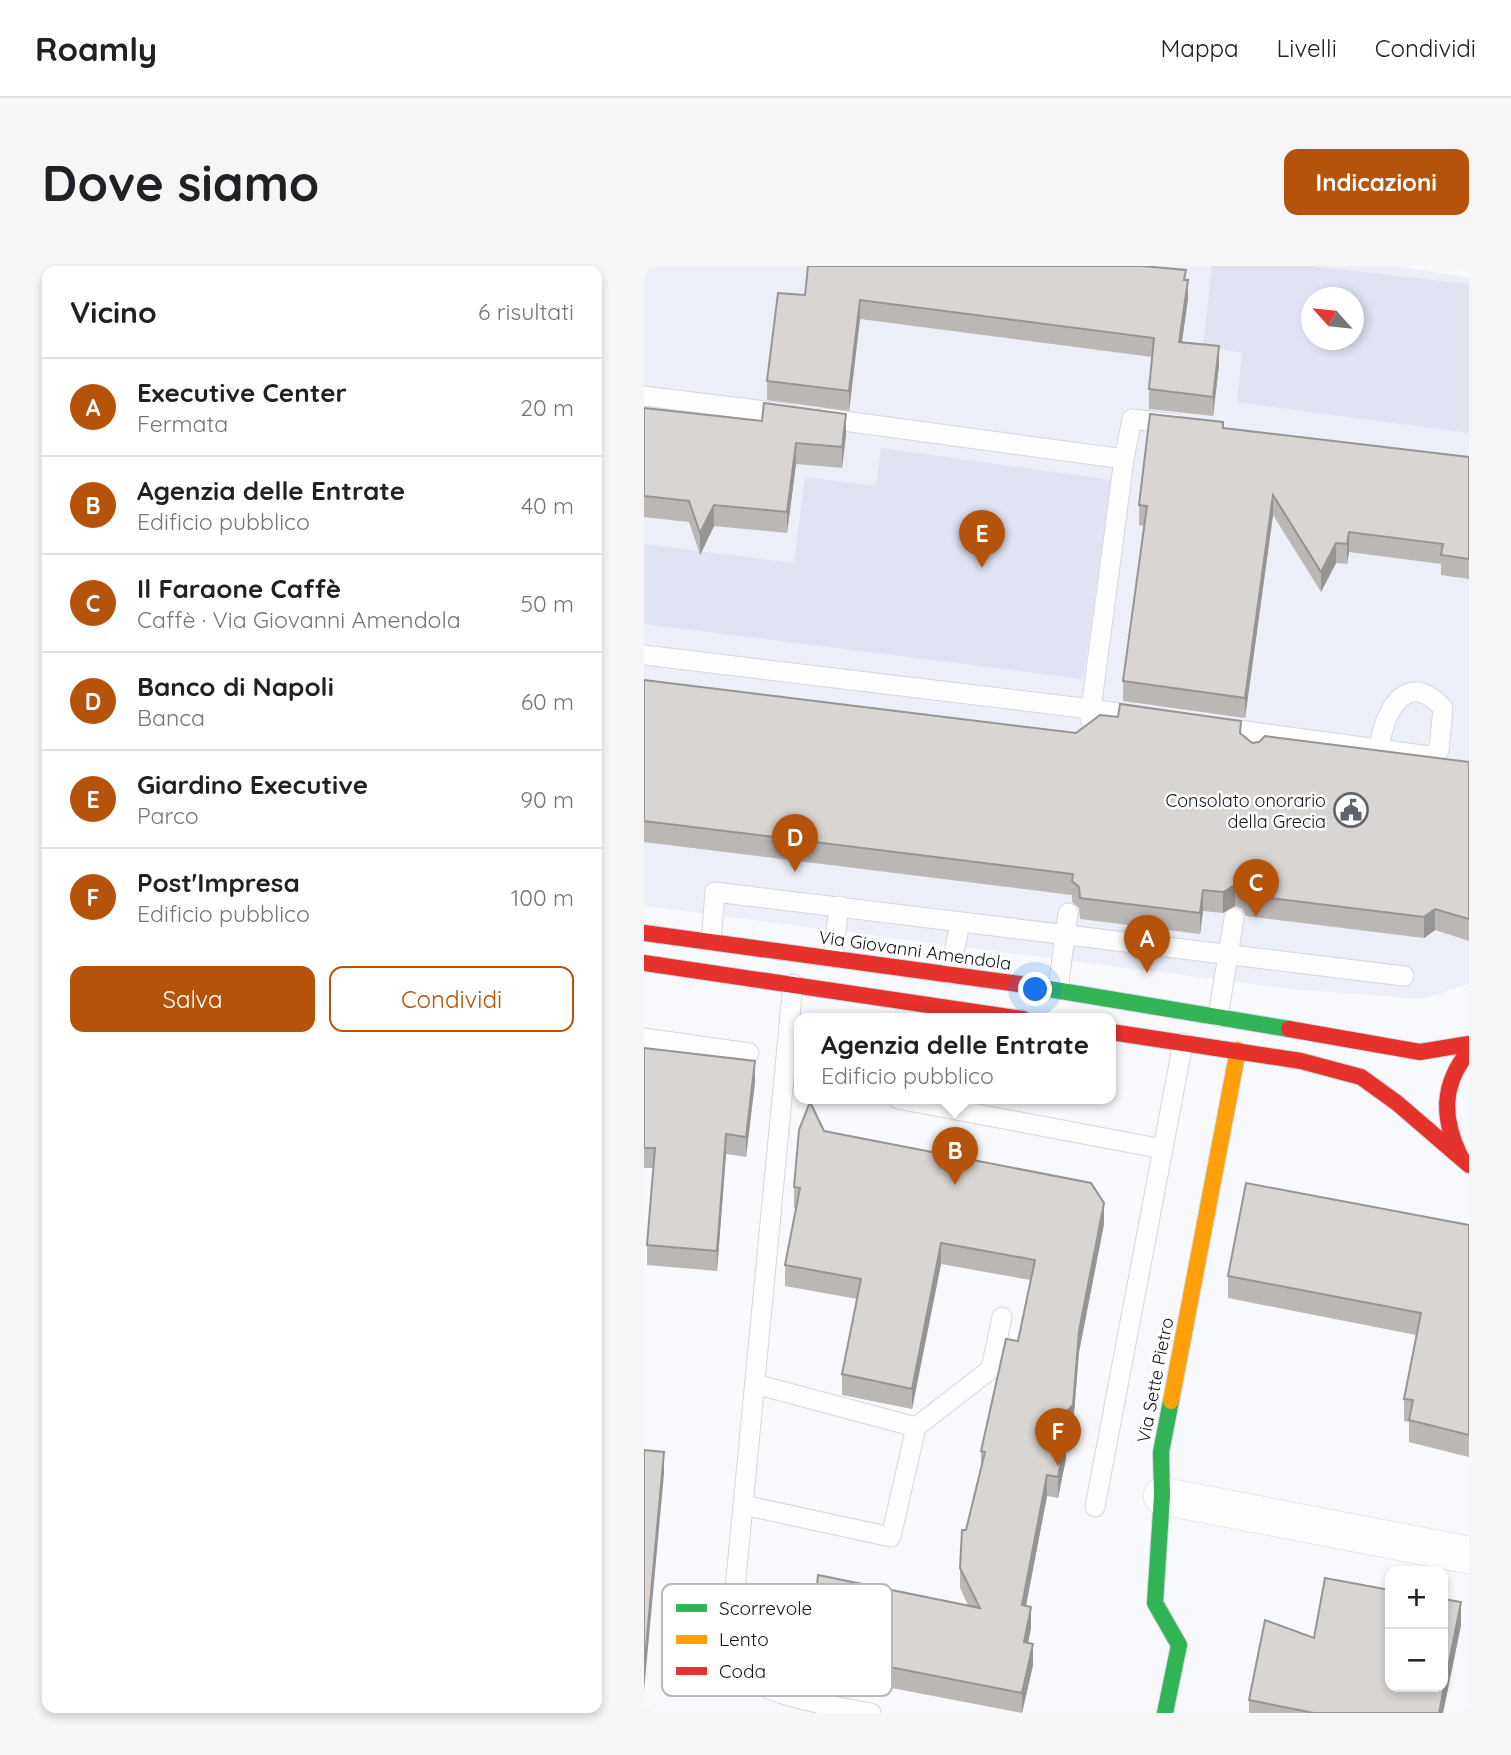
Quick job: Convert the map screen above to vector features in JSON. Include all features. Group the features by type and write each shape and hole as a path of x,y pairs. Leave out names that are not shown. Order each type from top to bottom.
{"main road":[{"name":"Via Giovanni Amendola","path":"644,933 1058,989 1420,1052 1469,1044"},
{"path":"644,963 984,1013"},
{"path":"1116,1033 1301,1061 1361,1077 1397,1103 1465,1161"},
{"name":"Via Sette Pietro","path":"1165,1713 1179,1645 1155,1602 1162,1496 1161,1452 1238,1050"},
{"path":"1465,1161 1449,1136 1444,1111 1447,1087 1458,1063 1469,1051"}],"street":[{"path":"1162,1496 1469,1555"}],"lane":[{"path":"644,396 1124,459"},
{"path":"1089,731 1124,459 1132,419 1199,427"},
{"path":"644,655 1168,720"},
{"path":"1194,723 1379,749"},
{"path":"1254,752 1258,733"},
{"path":"711,941 715,892 1405,976"},
{"path":"833,957 839,906"},
{"path":"1058,989 1068,913"},
{"path":"1218,1017 1234,918"},
{"path":"950,974 960,922"},
{"path":"735,1584 755,1384 792,1079 793,984"},
{"path":"644,1038 749,1053"},
{"path":"1095,1507 1183,1043"},
{"path":"924,1104 1163,1149"},
{"path":"743,1506 891,1537 916,1427 991,1370 1002,1317"},
{"path":"755,1384 916,1427"},
{"path":"788,1696 871,1713"}],"shaded area":[{"path":"644,266 1398,266 1469,278 1469,984 1423,999 1292,989 644,906"},
{"path":"1212,266 1310,266 1469,284 1469,433 1237,402 1242,353 1203,346"},
{"path":"881,448 1112,480 1083,679 644,624 644,544 794,563 805,477 876,486"}],"building":[{"path":"808,266 1142,266 1186,270 1184,280 1188,280 1179,342 1219,346 1213,397 1149,389 1154,338 860,300 849,391 767,381 778,293 805,295"},
{"path":"764,403 846,414 842,447 796,443 787,512 714,505 700,533 689,501 644,496 644,408 762,421"},
{"path":"1150,414 1223,422 1223,428 1469,457 1469,559 1441,555 1443,544 1349,532 1347,544 1336,543 1321,572 1273,495 1245,698 1123,681 1147,506 1139,505"},
{"path":"644,680 1076,733 1100,715 1118,717 1120,704 1241,721 1240,733 1252,743 1259,742 1265,736 1469,762 1469,919 1435,909 1424,917 1246,895 1242,888 1235,885 1223,892 1203,890 1200,913 1080,898 1079,887 1072,881 1073,874 644,821"},
{"path":"644,1048 755,1061 746,1137 726,1134 717,1251 647,1245 655,1148 644,1148"},
{"path":"811,1104 824,1131 1091,1183 1104,1203 1079,1331 1073,1405 1046,1433 1066,1437 1058,1477 1047,1475 1022,1605 1031,1607 1024,1642 1033,1644 1022,1693 892,1667 892,1590 980,1608 960,1568 962,1530 966,1530 985,1452 981,1451 1006,1339 1018,1341 1035,1260 941,1243 912,1389 842,1374 861,1279 785,1265 800,1188 794,1187 799,1130"},
{"path":"1246,1183 1469,1225 1469,1435 1409,1420 1413,1400 1404,1399 1421,1313 1228,1276"},
{"path":"644,1450 664,1452 644,1669"},
{"path":"818,1575 862,1584 817,1584"},
{"path":"1325,1578 1385,1589 1385,1692 1443,1692 1439,1713 1314,1713 1249,1700 1265,1620 1314,1638"},
{"path":"1448,1600 1461,1602 1448,1668"}],"traffic: fast":[{"path":"1019,984 1289,1029"},
{"path":"1165,1713 1179,1645 1155,1603 1162,1496 1161,1452 1171,1401"}],"traffic: slow":[{"path":"1171,1401 1238,1050"}],"traffic: jam":[{"path":"644,933 1019,984"},
{"path":"644,963 982,1013"},
{"path":"1289,1029 1420,1052 1469,1044"},
{"path":"1116,1033 1301,1061 1361,1077 1397,1103 1469,1165"},
{"path":"1460,1156 1450,1128 1447,1102 1453,1076 1469,1051"}],"place":[{"name":"Giardino Executive","path":"982,568"},
{"name":"Consolato onorario della Grecia","path":"1351,810"},
{"name":"Banco di Napoli","path":"795,872"},
{"name":"Il Faraone Caffè","path":"1256,917"},
{"name":"Executive Center","path":"1147,973"},
{"name":"Agenzia delle Entrate","path":"955,1185"},
{"name":"Post'Impresa","path":"1058,1466"}]}
